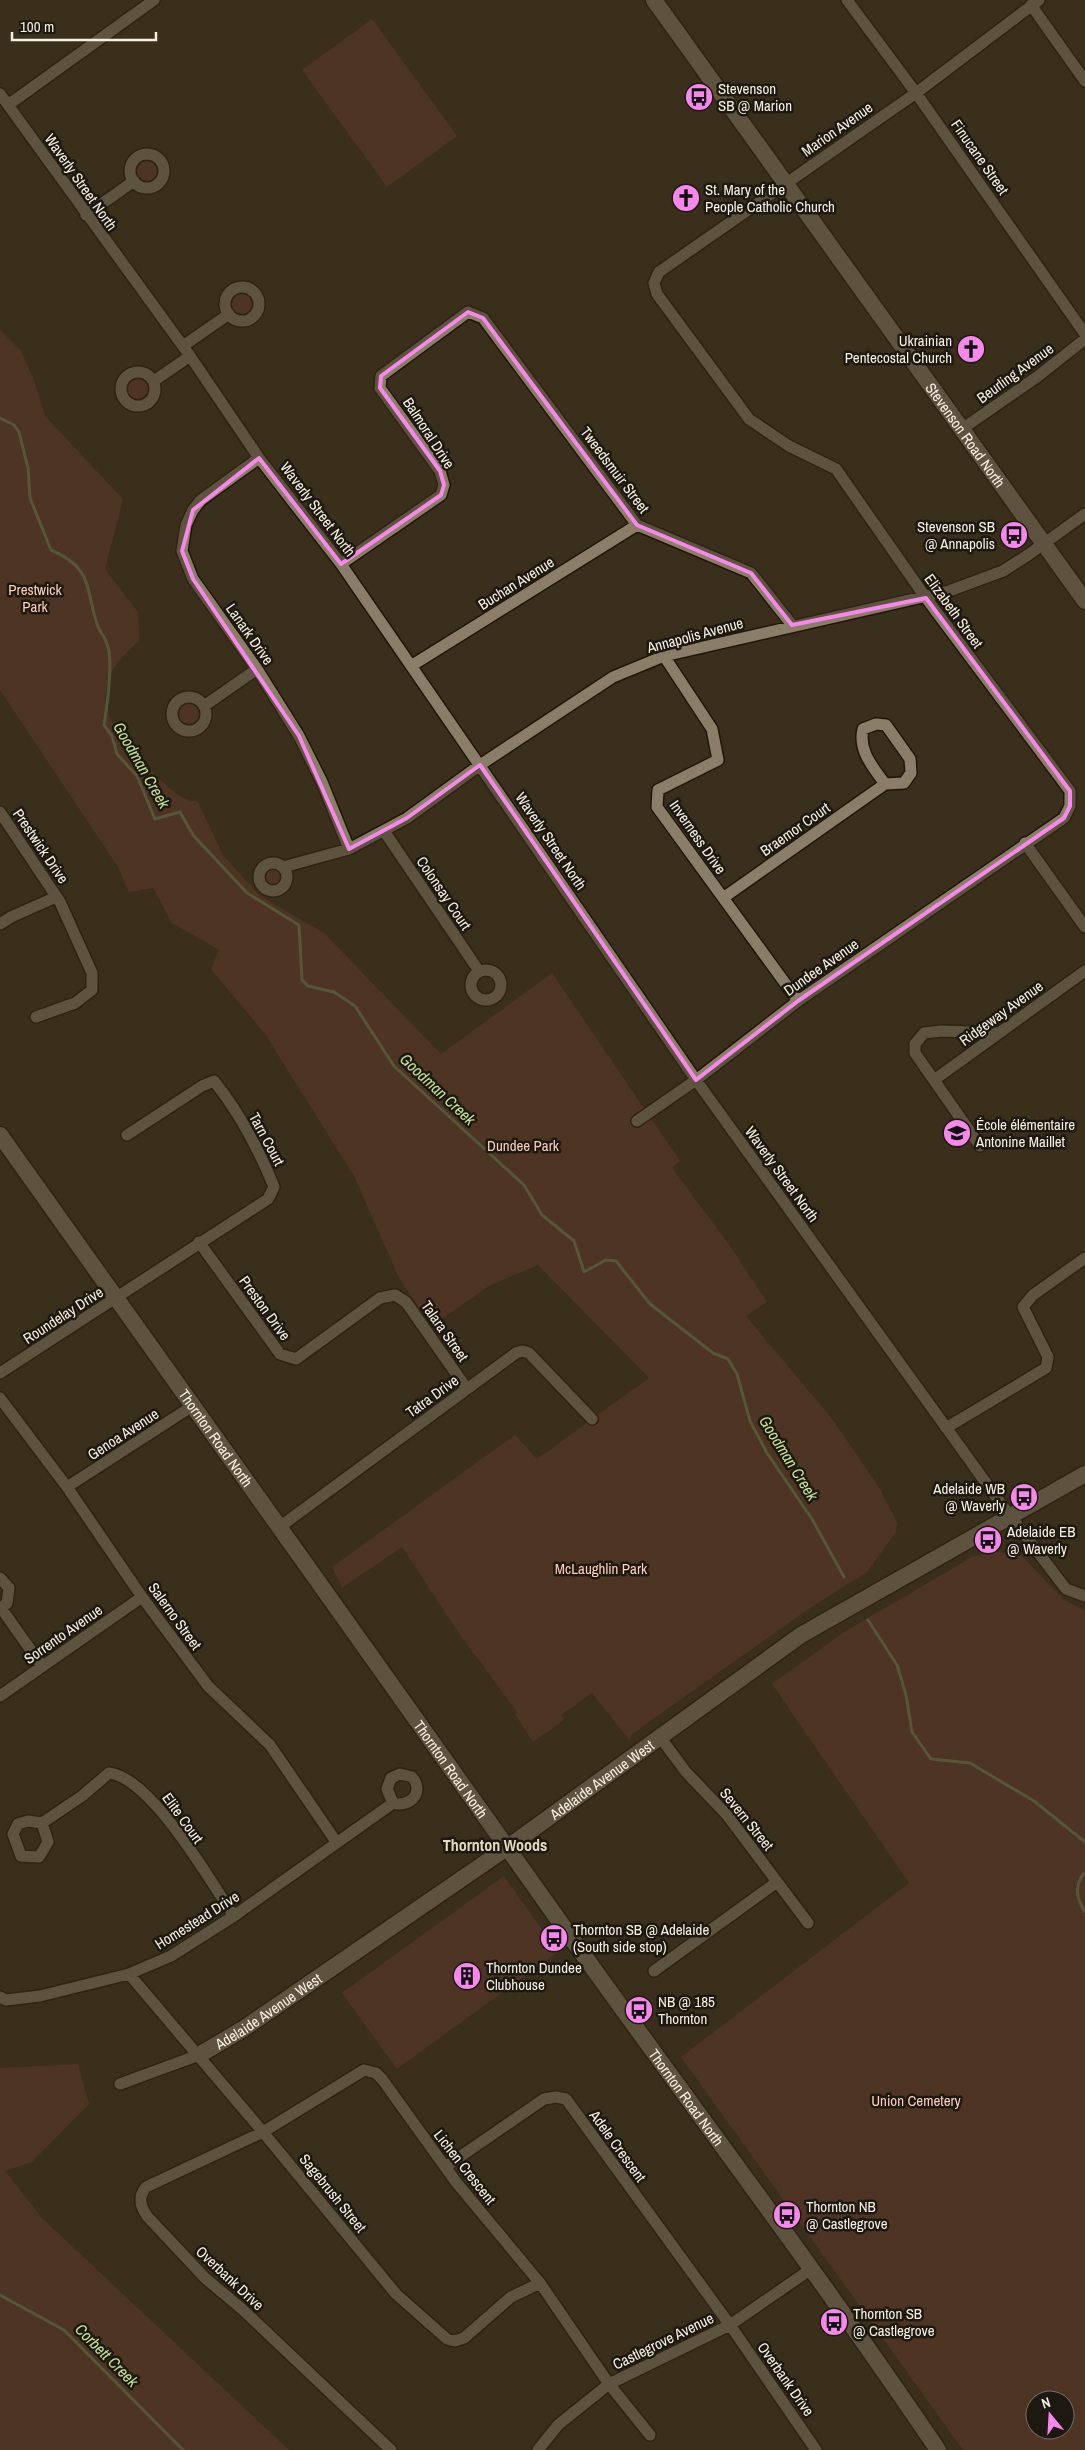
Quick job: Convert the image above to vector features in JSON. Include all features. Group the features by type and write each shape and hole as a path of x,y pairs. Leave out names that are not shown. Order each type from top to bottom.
{"main road":[{"name":"Stevenson Road North","path":"654,0 1085,601"},
{"name":"Thornton Road North","path":"0,1135 880,2365 938,2450"},
{"name":"Adelaide Avenue West","path":"199,2055 243,2029 508,1847 801,1635 1085,1474"}],"street":[{"path":"8,105 154,0"},
{"name":"Finucane Street","path":"847,0 916,92 1085,334"},
{"path":"1035,3 1085,81"},
{"name":"Marion Avenue","path":"654,283 659,272 916,92 1035,3"},
{"name":"Waverly Street North","path":"0,94 86,215 183,346 259,458 341,564 696,1080 1010,1517 1066,1590 1085,1596"},
{"path":"86,215 134,181"},
{"name":"Elizabeth Street","path":"654,283 657,294 749,418 788,446 836,469 926,598 1070,791 1070,806 1064,818 1025,843"},
{"name":"Tweedsmuir Street","path":"468,312 483,318 638,526 751,573 792,625"},
{"name":"Balmoral Drive","path":"341,564 441,495 444,485 440,471 380,388 381,376 468,312"},
{"path":"183,346 228,314"},
{"name":"Beurling Avenue","path":"962,429 1037,377 1085,339"},
{"path":"154,381 190,356"},
{"name":"Lanark Drive","path":"259,458 201,500 193,510 186,525 182,550 193,579 257,669 302,744 322,782 349,849"},
{"name":"Annapolis Avenue","path":"283,867 349,849 407,818 480,765 613,677 664,656 792,625 926,598 1003,571 1085,514"},
{"name":"Buchan Avenue","path":"411,666 638,526"},
{"name":"Inverness Drive","path":"664,656 712,729 718,760 658,790 657,807 798,1001"},
{"path":"204,706 257,669"},
{"name":"Braemor Court","path":"723,898 884,784 904,783 911,773 910,759 886,725 876,724 864,729 861,740 865,756 884,784"},
{"name":"Prestwick Drive","path":"0,812 56,897 92,973 92,990 75,1003 36,1017"},
{"name":"Colonsay Court","path":"384,831 479,971"},
{"path":"1025,843 1085,927"},
{"name":"Dundee Avenue","path":"637,1121 696,1080 798,1001 1025,843"},
{"path":"0,924 11,917 56,897"},
{"name":"Ridgeway Avenue","path":"934,1080 1085,971"},
{"path":"980,1146 915,1053 915,1044 924,1033 940,1030 1000,1034"},
{"name":"Tarn Court","path":"117,1298 199,1242 268,1199 274,1186 227,1098 214,1081 202,1086 127,1136"},
{"name":"Preston Drive","path":"199,1242 280,1354 296,1359 380,1298 395,1294"},
{"path":"946,1428 1046,1368 1048,1357 1023,1307 1033,1295 1085,1258"},
{"name":"Talara Street","path":"395,1294 406,1302 467,1389"},
{"name":"Roundelay Drive","path":"0,1373 117,1298"},
{"name":"Tatra Drive","path":"281,1526 516,1353 526,1352 592,1419"},
{"name":"Salerno Street","path":"0,1398 67,1487 142,1597 208,1686 270,1746 336,1843"},
{"name":"Genoa Avenue","path":"67,1487 194,1404"},
{"path":"0,1578 8,1588 7,1603 0,1608 42,1666"},
{"name":"Sorrento Avenue","path":"0,1696 142,1597"},
{"name":"Severn Street","path":"660,1737 686,1772 727,1815 808,1923"},
{"name":"Elite Court","path":"42,1823 82,1796 109,1773 116,1774 140,1789 157,1805 234,1916"},
{"name":"Homestead Drive","path":"0,1997 6,2000 40,1996 129,1974 171,1956 234,1916 393,1803"},
{"path":"654,1971 777,1882"},
{"name":"Sagebrush Street","path":"129,1974 199,2055 396,2294 447,2339 455,2341 464,2338 511,2297 540,2282"},
{"name":"Adelaide Avenue West","path":"120,2084 199,2055"},
{"name":"Lichen Crescent","path":"263,2132 357,2073 371,2070 382,2079 445,2167 540,2282 609,2384 650,2435"},
{"name":"Adele Crescent","path":"445,2167 544,2099 556,2097 566,2099 730,2325"},
{"name":"Overbank Drive","path":"263,2132 146,2187 142,2193 142,2209 205,2278 242,2309 391,2450"},
{"name":"Castlegrove Avenue","path":"538,2450 558,2425 609,2384 730,2325 811,2269"},
{"name":"Overbank Drive","path":"730,2325 816,2450"}],"highlighted area":[{"path":"468,312 483,318 637,525 751,573 792,625 926,598 1070,791 1070,806 1064,818 798,1001 696,1080 480,765 407,818 349,849 299,736 193,579 182,551 193,510 259,458 341,564 441,495 444,485 440,471 380,388 381,376"}],"green space":[{"path":"372,19 457,136 387,187 302,70"},
{"path":"148,159 157,162 160,171 157,180 148,183 139,180 136,171 139,162"},
{"path":"242,290 251,294 255,303 251,312 242,316 233,312 229,303 233,294"},
{"path":"0,330 21,351 34,380 45,416 123,499 105,569 138,612 139,641 125,654 111,673 105,701 107,711 114,724 136,754 174,792 185,799 198,802 223,855 259,895 324,933 441,1054 552,973 680,1161 672,1168 728,1243 767,1302 746,1316 833,1420 880,1489 897,1522 896,1532 867,1572 807,1610 632,1734 629,1740 592,1693 561,1715 564,1720 533,1742 515,1714 517,1712 458,1632 402,1547 342,1588 332,1567 515,1435 537,1459 649,1378 538,1265 489,1286 432,1326 400,1280 354,1176 265,1034 211,969 219,950 172,923 153,888 129,892 118,867 0,690"},
{"path":"138,377 147,380 150,389 147,398 138,401 129,398 126,389 129,380"},
{"path":"189,701 198,705 202,714 198,723 189,727 180,723 176,714 180,705"},
{"path":"273,867 280,870 283,877 280,884 273,887 266,884 263,877 266,870"},
{"name":"Union Cemetery","path":"993,1551 1021,1555 1063,1599 1085,1611 1085,2450 963,2450 681,2057 909,1883 772,1684 844,1632 972,1557"},
{"path":"504,1876 558,1952 397,2069 342,1993"},
{"path":"78,2064 89,2104 32,2162 5,2171 42,2218 289,2450 0,2450 0,2068"}],"waterway":[{"name":"Goodman Creek","path":"0,418 14,425 19,432 28,468 30,498 51,550 74,564 85,580 97,624 106,641 109,652 109,684 104,725 112,736 117,754 137,776 155,819 180,812 193,835 247,893 299,925 302,980 308,986 334,992 355,1006 394,1066 524,1185 542,1215 574,1241 584,1272 606,1260 616,1261 650,1304 713,1353 728,1359 737,1374 750,1421 767,1453 812,1519 844,1577"},
{"name":"Goodman Creek","path":"868,1620 897,1665 906,1695 912,1732 931,1759 970,1763 1034,1801 1085,1842"},
{"name":"Goodman Creek","path":"1085,1874 1083,1874 1078,1884 1078,1898 1085,1912"},
{"name":"Corbett Creek","path":"0,2295 64,2330 183,2450"}],"place":[{"name":"Stevenson SB @ Marion","path":"699,97"},
{"name":"St. Mary of the People Catholic Church","path":"686,198"},
{"name":"Ukrainian Pentecostal Church","path":"971,349"},
{"name":"Stevenson SB @ Annapolis","path":"1014,535"},
{"name":"École élémentaire Antonine Maillet","path":"957,1133"},
{"name":"Adelaide WB @ Waverly","path":"1024,1497"},
{"name":"Adelaide EB @ Waverly","path":"988,1540"},
{"name":"Thornton SB @ Adelaide (South side stop)","path":"554,1938"},
{"name":"Thornton Dundee Clubhouse","path":"467,1976"},
{"name":"NB @ 185 Thornton","path":"639,2010"},
{"name":"Thornton NB @ Castlegrove","path":"787,2215"},
{"name":"Thornton SB @ Castlegrove","path":"834,2322"}],"district":[{"name":"Thornton Woods","path":"495,1845"}],"park label":[{"name":"Prestwick Park","path":"35,598"},
{"name":"Dundee Park","path":"523,1145"},
{"name":"McLaughlin Park","path":"601,1568"}]}
